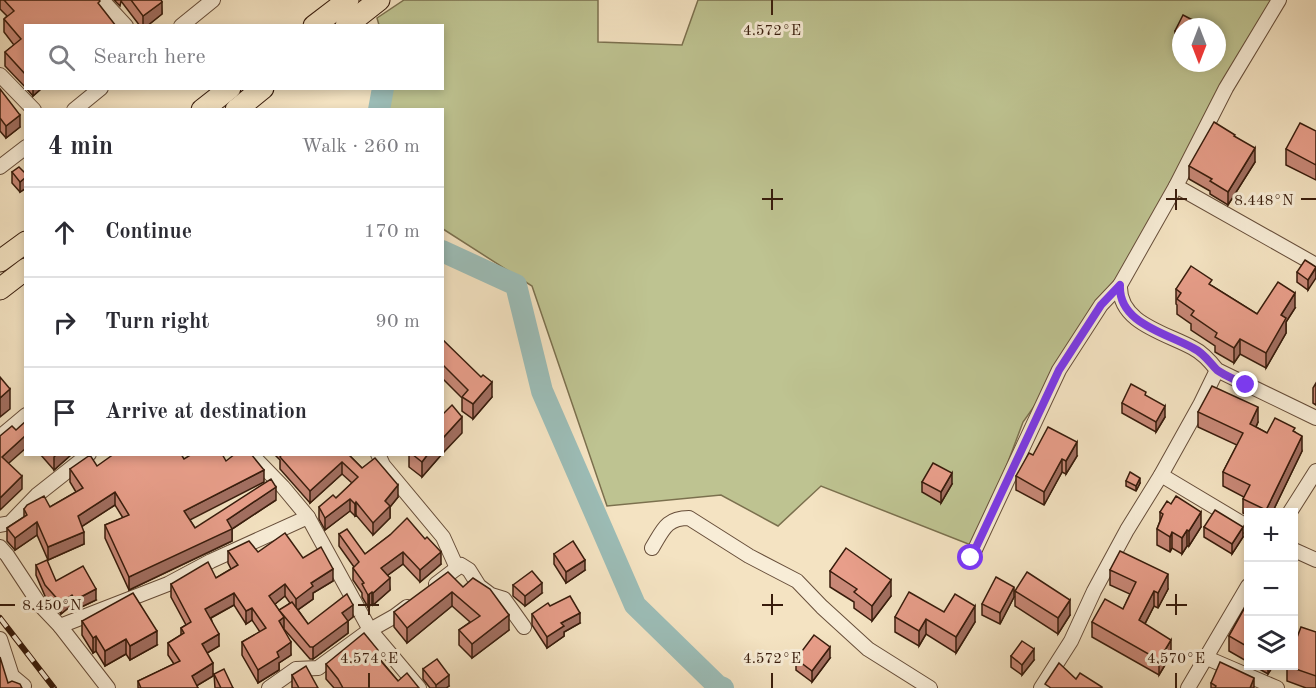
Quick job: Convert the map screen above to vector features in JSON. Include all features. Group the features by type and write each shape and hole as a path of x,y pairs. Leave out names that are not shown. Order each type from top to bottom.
{"main road":[{"path":"317,24 348,0"},
{"path":"349,24 380,0"},
{"path":"205,108 227,90"},
{"path":"238,108 261,90"},
{"path":"0,261 24,243"},
{"path":"0,289 24,271"}],"street":[{"path":"102,0 124,24"},
{"path":"183,24 213,0"},
{"path":"971,558 1059,370 1101,305 1120,285 1176,186 1226,88 1279,0"},
{"path":"0,75 32,108"},
{"path":"76,108 99,90"},
{"path":"0,167 24,149"},
{"path":"1176,186 1316,265"},
{"path":"1120,285 1119,296 1124,307 1133,317 1168,337 1194,348 1208,358 1217,370 1316,418"},
{"path":"1041,688 1071,641 1110,561 1161,475 1217,370"},
{"path":"0,437 24,417"},
{"path":"0,525 10,523 37,495 86,456"},
{"path":"253,456 308,517 370,630 419,688"},
{"path":"379,456 383,465 443,537 458,568"},
{"path":"1293,508 1316,471"},
{"path":"1161,475 1244,525"},
{"path":"60,626 168,584 211,561 308,517"},
{"path":"652,548 667,524 678,518 689,518 748,556 797,581 868,649 930,688"},
{"path":"0,547 40,605 60,626 108,688"},
{"path":"1298,551 1316,560"},
{"path":"273,686 296,669 318,668 370,630 395,616 461,565 469,570 491,595 504,599 525,627"},
{"path":"1188,688 1244,593"},
{"path":"0,639 12,676 23,687"},
{"path":"1207,658 1277,688"}],"green space":[{"path":"404,0 598,0 598,42 682,45 698,0 1274,0 1120,285 1023,422 976,547 821,486 778,526 721,495 607,506 532,286 444,230 444,108 384,108 385,90 444,90 444,24 379,24 377,18"}],"building":[{"path":"4,0 99,0 98,3 114,24 24,24 24,73 5,52 21,39 4,19 14,11"},
{"path":"131,0 161,0 162,2 143,16"},
{"path":"0,89 20,115 6,126 0,118"},
{"path":"1214,122 1255,148 1228,192 1210,181 1212,179 1189,166"},
{"path":"1300,123 1316,131 1316,165 1286,149"},
{"path":"19,167 24,172 24,179 20,182 12,172"},
{"path":"1305,260 1316,267 1308,280 1297,272"},
{"path":"1191,266 1212,280 1209,284 1257,314 1278,282 1295,293 1281,315 1286,318 1266,353 1240,339 1234,348 1215,337 1217,333 1191,315 1194,311 1177,299 1181,293 1176,289"},
{"path":"444,341 481,377 483,375 492,382 473,404 462,397 468,390 444,366"},
{"path":"0,377 10,389 0,398"},
{"path":"1131,384 1165,406 1156,422 1122,403"},
{"path":"1212,386 1258,407 1250,424 1267,433 1275,418 1295,428 1293,431 1302,436 1267,508 1262,508 1243,499 1250,485 1223,472 1243,433 1198,412"},
{"path":"452,405 462,417 444,437 444,413"},
{"path":"24,423 24,437 2,457 22,476 0,498 0,436 12,426 16,430"},
{"path":"1048,427 1077,442 1066,461 1062,459 1044,492 1016,476 1029,453 1033,455"},
{"path":"89,456 97,466 111,456 182,456 184,459 189,456 223,456 226,461 232,456 253,456 264,470 184,511 195,528 271,479 276,487 227,520 232,529 129,577 105,525 129,515 115,492 78,516 84,532 48,547 37,522 15,538 7,528 27,515 24,509 27,505 44,496 50,507 83,488 70,469"},
{"path":"350,456 362,468 375,458 398,485 385,501 390,506 373,523 356,502 355,504 350,499 325,518 319,507 333,495 336,498 358,477 342,462 310,491 280,457"},
{"path":"414,456 426,456 422,462"},
{"path":"933,463 952,473 941,492 922,482"},
{"path":"1130,472 1140,478 1136,486 1126,481"},
{"path":"1176,496 1201,512 1182,538 1172,532 1170,537 1157,529 1163,514 1160,512 1167,501 1171,504"},
{"path":"1215,510 1243,527 1232,544 1204,527"},
{"path":"407,518 425,539 427,537 441,552 420,570 403,552 381,568 390,578 368,595 362,584 364,583 353,568 359,562 339,534 347,529 365,554 390,535"},
{"path":"285,533 303,558 321,547 333,569 311,583 313,586 296,599 285,584 269,596 284,617 279,621 291,642 277,652 279,657 258,670 242,642 266,628 252,608 246,611 234,593 205,609 219,634 202,644 213,663 192,676 198,688 141,688 138,681 180,661 168,643 184,633 181,628 191,622 171,584 208,562 216,578 238,565 228,551 249,541 258,552"},
{"path":"573,541 585,560 566,572 554,554"},
{"path":"846,548 891,580 872,606 854,592 857,589 830,571"},
{"path":"1120,551 1168,574 1158,593 1154,591 1139,620 1171,640 1159,660 1092,622 1105,599 1123,609 1136,582 1110,570"},
{"path":"47,560 56,581 83,566 96,589 75,600 72,595 61,603 45,585 36,565"},
{"path":"532,571 542,583 525,596 513,585"},
{"path":"448,572 463,587 473,578 490,589 509,615 472,644 459,630 480,616 452,592 407,628 394,612"},
{"path":"1027,572 1070,600 1058,618 1015,591"},
{"path":"996,577 1014,587 1000,613 982,604"},
{"path":"909,592 944,612 955,594 975,606 956,637 926,619 919,631 895,617"},
{"path":"133,593 157,631 130,646 126,639 105,651 96,636 93,638 82,621"},
{"path":"347,594 353,605 342,613 348,621 313,647 310,647 279,610 292,602 308,624"},
{"path":"570,596 580,613 561,623 564,626 547,637 532,614 548,603 550,606"},
{"path":"1244,609 1244,645 1229,636"},
{"path":"1301,627 1316,632 1316,676 1298,670 1298,635"},
{"path":"364,633 378,650 374,653 398,681 407,673 419,688 343,688 326,664"},
{"path":"814,635 830,647 812,671 796,659"},
{"path":"1022,641 1034,649 1022,665 1011,656"},
{"path":"0,657 8,683 12,681 20,684 22,688 0,688"},
{"path":"437,659 449,675 436,685 423,669"},
{"path":"1220,662 1254,678 1250,688 1215,688 1216,686 1211,683"},
{"path":"1059,663 1076,679 1080,673 1102,688 1051,688 1045,684"},
{"path":"306,666 318,688 299,688 292,675"},
{"path":"224,669 233,688 221,688 214,674"}],"waterway":[{"path":"379,108 383,90"},
{"path":"444,252 516,285 542,391 635,605 718,686 723,688"}],"railway":[{"path":"0,618 54,688"}],"route":[{"path":"971,558 1059,370 1101,305 1120,285 1119,296 1124,307 1133,317 1168,337 1194,348 1208,358 1217,370 1246,385"}]}
